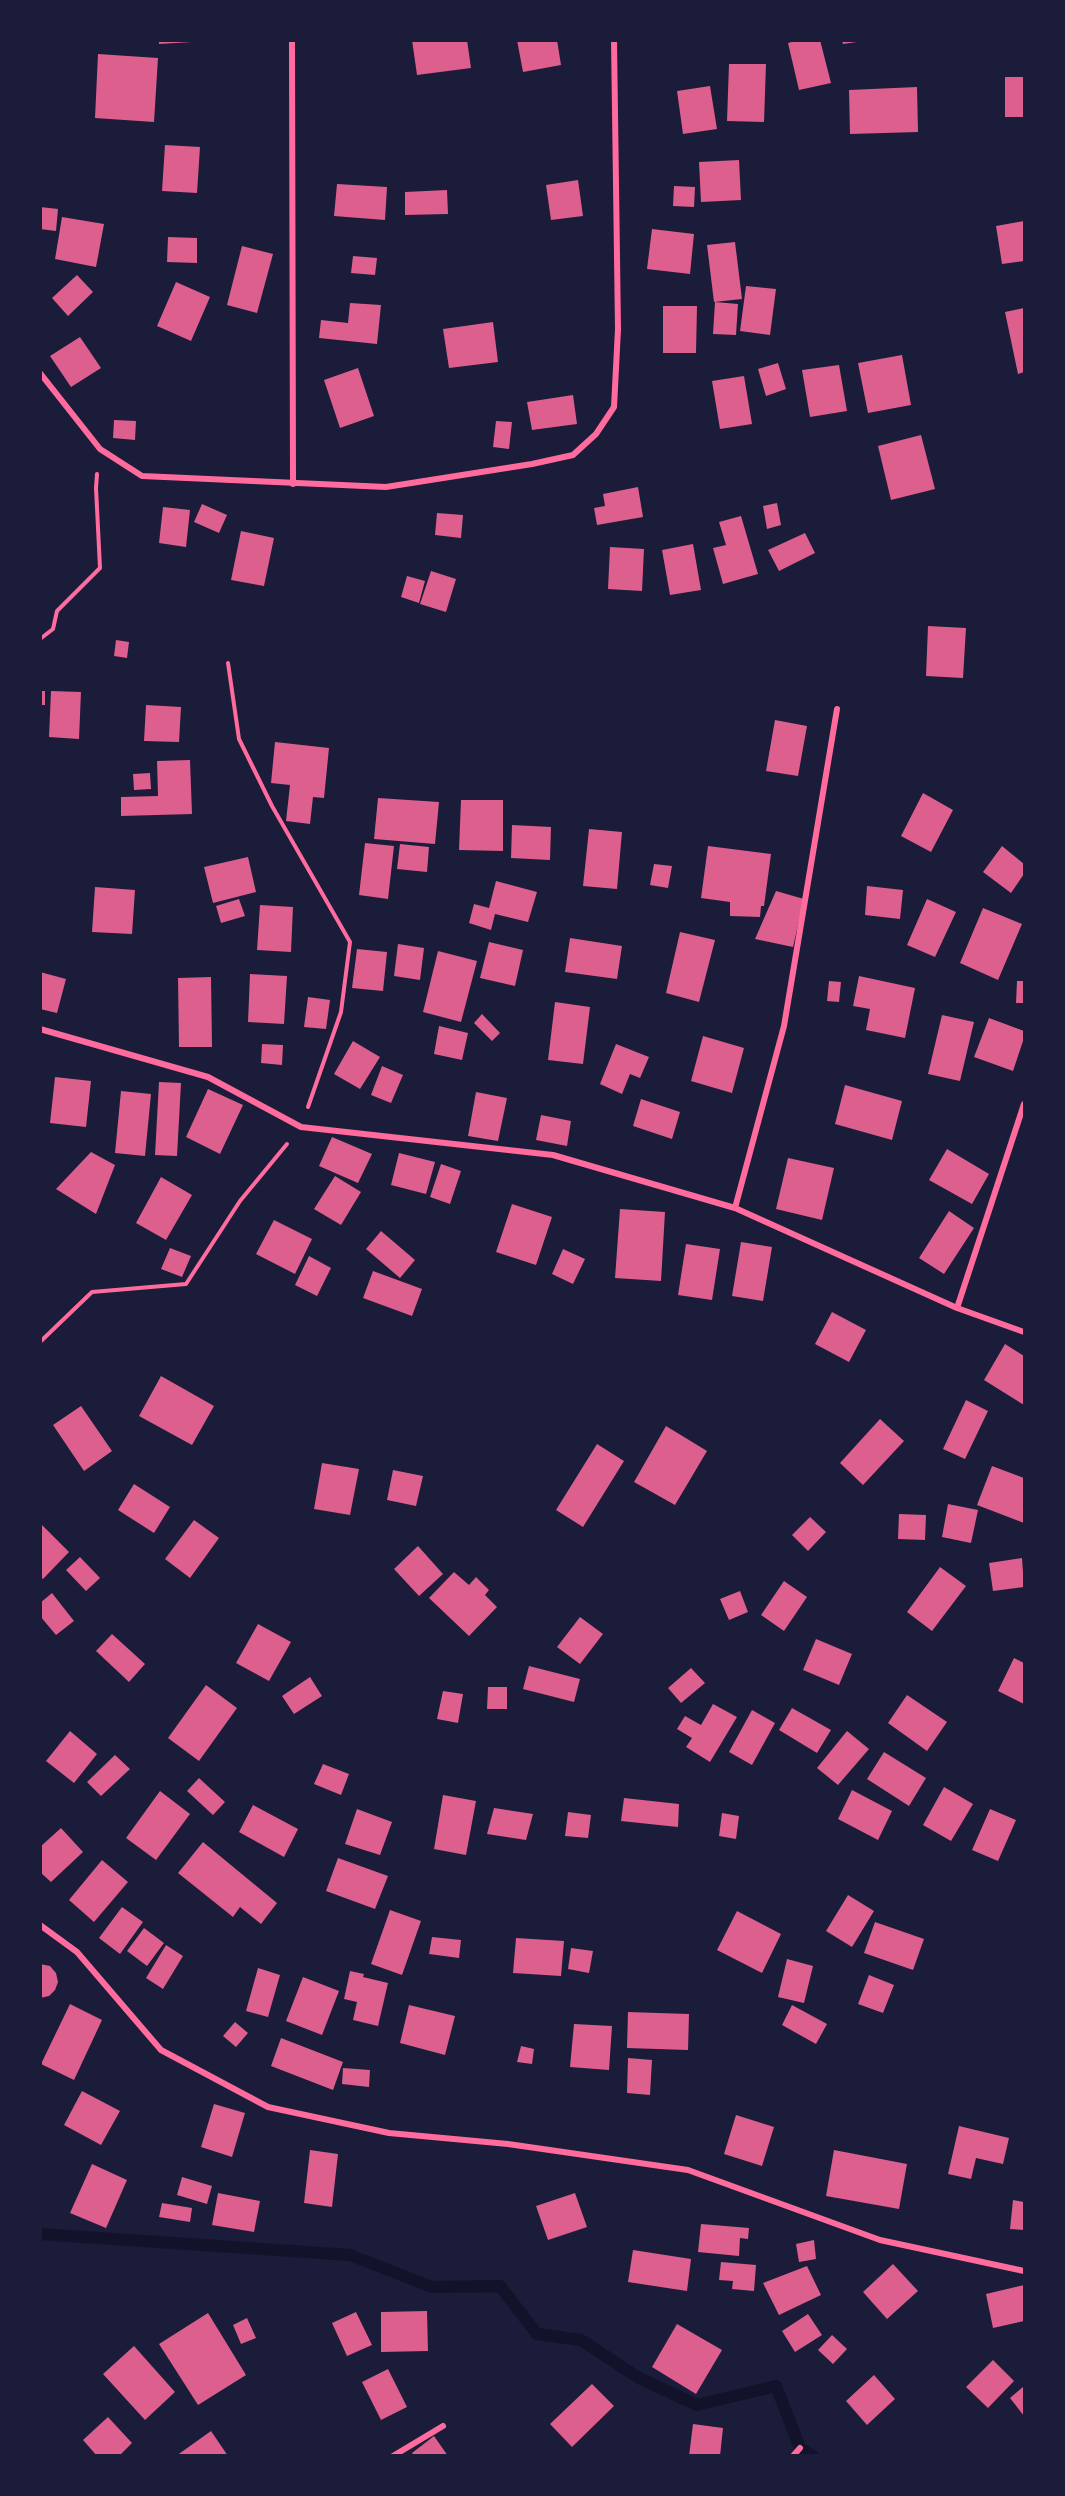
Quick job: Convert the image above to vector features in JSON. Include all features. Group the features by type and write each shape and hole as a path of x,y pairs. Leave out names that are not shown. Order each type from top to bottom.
{"street":[{"path":"292,40 293,484"},
{"path":"40,373 100,449 142,476 386,487 532,464 573,455 596,434 614,407 618,329 614,40"},
{"path":"735,1208 784,1026 837,709"},
{"path":"40,1029 208,1077 301,1127 553,1155 735,1208 957,1308 1024,1332"},
{"path":"957,1308 1024,1104"},
{"path":"40,1925 77,1952 161,2050 268,2106 389,2133 508,2144 688,2170 880,2240 1024,2271"},
{"path":"393,2456 443,2426"},
{"path":"793,2456 800,2448"}],"path":[{"path":"40,639 53,629 57,611 100,568 96,488 100,449"},
{"path":"40,1342 93,1292 186,1284 240,1202 301,1127 341,1012 350,942 272,806 239,739 228,663"}],"building":[{"path":"159,40 192,40 192,42 159,44"},
{"path":"412,40 467,40 471,68 417,75"},
{"path":"517,40 557,40 561,65 523,72"},
{"path":"799,40 820,40 831,83 799,90 788,43"},
{"path":"842,40 857,40 857,42 843,44"},
{"path":"98,54 158,58 154,122 95,118"},
{"path":"729,64 766,64 764,122 727,121"},
{"path":"1005,77 1024,77 1024,117 1005,117"},
{"path":"710,86 717,129 683,134 677,91"},
{"path":"917,87 918,132 850,134 849,90"},
{"path":"165,145 200,147 197,193 162,191"},
{"path":"739,160 741,200 701,202 699,162"},
{"path":"578,180 583,216 551,220 546,185"},
{"path":"337,184 387,187 385,220 334,216"},
{"path":"674,186 695,187 694,207 673,206"},
{"path":"447,190 448,214 405,215 405,192"},
{"path":"40,207 58,209 56,231 40,229"},
{"path":"62,217 104,224 96,267 55,259"},
{"path":"1024,221 1024,261 1002,264 996,226"},
{"path":"652,229 694,234 690,274 647,269"},
{"path":"168,237 197,238 197,263 167,262"},
{"path":"735,242 742,299 714,302 707,245"},
{"path":"242,246 273,254 257,313 227,305"},
{"path":"353,256 377,258 375,275 351,273"},
{"path":"77,275 93,292 68,316 52,298"},
{"path":"176,282 210,297 191,341 157,326"},
{"path":"746,286 776,289 770,335 740,331"},
{"path":"715,302 738,304 736,335 713,334"},
{"path":"350,303 381,305 377,344 319,338 321,320 348,323"},
{"path":"663,306 697,306 696,353 663,353"},
{"path":"1024,308 1024,372 1018,374 1005,312"},
{"path":"493,322 498,362 449,368 443,329"},
{"path":"80,337 101,368 71,387 50,356"},
{"path":"902,355 911,405 868,413 858,363"},
{"path":"778,363 786,389 766,396 758,369"},
{"path":"839,365 847,411 810,417 802,370"},
{"path":"358,368 374,416 340,428 324,380"},
{"path":"744,376 752,424 720,429 712,381"},
{"path":"573,395 577,424 532,430 527,402"},
{"path":"114,420 136,421 135,440 113,438"},
{"path":"496,421 512,422 509,449 493,447"},
{"path":"921,435 935,489 891,500 878,446"},
{"path":"638,487 643,517 597,525 594,508 605,506 603,494"},
{"path":"777,503 781,525 767,529 763,506"},
{"path":"202,504 227,515 219,533 194,522"},
{"path":"163,507 190,510 186,547 159,543"},
{"path":"437,513 463,515 461,538 435,535"},
{"path":"741,516 758,574 723,584 713,548 726,545 719,522"},
{"path":"241,531 274,538 264,586 231,580"},
{"path":"805,533 815,553 779,571 768,550"},
{"path":"693,544 701,590 670,595 662,550"},
{"path":"610,547 644,549 642,591 608,589"},
{"path":"431,571 456,579 446,612 420,604"},
{"path":"407,576 425,581 419,603 401,597"},
{"path":"928,626 966,628 963,678 926,676"},
{"path":"116,640 129,642 127,658 114,656"},
{"path":"40,691 45,691 45,705 40,705"},
{"path":"51,691 81,692 79,739 49,737"},
{"path":"146,705 181,707 179,742 144,741"},
{"path":"775,720 807,726 798,776 766,771"},
{"path":"275,742 329,748 324,798 313,797 310,824 286,821 290,785 271,783"},
{"path":"190,760 192,814 121,816 121,797 158,796 157,761"},
{"path":"150,773 151,789 134,790 133,774"},
{"path":"923,793 953,810 931,852 901,836"},
{"path":"378,798 439,802 435,844 374,839"},
{"path":"461,800 503,800 503,851 459,850"},
{"path":"512,825 551,827 550,860 511,858"},
{"path":"589,829 622,832 617,889 583,886"},
{"path":"365,843 394,846 388,899 359,895"},
{"path":"400,844 429,847 427,872 397,869"},
{"path":"708,846 771,854 764,906 761,906 760,917 730,916 730,902 701,898"},
{"path":"1002,846 1024,864 1024,874 1011,893 983,872"},
{"path":"248,857 256,892 213,903 204,867"},
{"path":"654,864 672,866 668,888 650,885"},
{"path":"496,881 537,892 528,922 495,914 491,930 469,923 474,904 489,908"},
{"path":"867,886 903,890 900,919 865,915"},
{"path":"95,887 135,890 132,934 92,932"},
{"path":"776,891 804,899 793,947 755,939"},
{"path":"239,899 245,916 221,923 216,906"},
{"path":"927,899 956,912 935,957 907,945"},
{"path":"260,905 293,907 291,952 257,950"},
{"path":"983,908 1022,924 998,980 960,963"},
{"path":"680,932 715,940 699,1002 666,993"},
{"path":"570,938 622,946 617,979 565,972"},
{"path":"489,942 523,950 515,986 480,978"},
{"path":"398,944 424,948 420,980 394,976"},
{"path":"357,949 387,952 383,991 352,988"},
{"path":"438,951 477,961 461,1022 423,1012"},
{"path":"40,972 66,979 57,1013 40,1009"},
{"path":"250,974 287,976 284,1024 248,1022"},
{"path":"859,976 915,988 905,1038 866,1030 870,1009 853,1006"},
{"path":"211,977 212,1047 179,1047 178,978"},
{"path":"829,981 841,982 839,1002 827,1001"},
{"path":"1017,981 1024,981 1024,1003 1016,1003"},
{"path":"308,997 330,1000 326,1029 304,1027"},
{"path":"555,1002 590,1007 583,1064 548,1060"},
{"path":"482,1014 500,1033 492,1041 474,1023"},
{"path":"942,1015 974,1022 960,1081 928,1074"},
{"path":"989,1018 1024,1031 1024,1038 1013,1071 974,1057"},
{"path":"439,1026 468,1033 462,1060 434,1054"},
{"path":"703,1036 744,1048 732,1093 691,1081"},
{"path":"353,1041 380,1057 360,1089 334,1074"},
{"path":"262,1044 283,1045 282,1065 261,1063"},
{"path":"616,1044 649,1057 640,1078 630,1074 622,1094 600,1084"},
{"path":"382,1066 403,1075 391,1103 371,1095"},
{"path":"55,1077 91,1081 86,1127 50,1123"},
{"path":"159,1082 181,1083 177,1156 155,1155"},
{"path":"845,1085 902,1101 892,1140 835,1124"},
{"path":"208,1089 243,1105 220,1154 186,1137"},
{"path":"121,1091 151,1094 145,1156 115,1153"},
{"path":"476,1092 507,1098 498,1141 468,1136"},
{"path":"641,1099 680,1112 672,1139 633,1126"},
{"path":"541,1115 571,1121 567,1146 536,1140"},
{"path":"332,1137 372,1154 358,1183 319,1166"},
{"path":"947,1149 989,1174 972,1204 929,1180"},
{"path":"91,1152 115,1165 96,1214 56,1189"},
{"path":"399,1153 435,1162 426,1194 391,1185"},
{"path":"788,1158 834,1168 822,1220 776,1209"},
{"path":"441,1164 461,1171 450,1204 430,1197"},
{"path":"335,1176 361,1192 341,1225 314,1209"},
{"path":"161,1177 192,1195 166,1240 136,1223"},
{"path":"512,1204 552,1217 536,1265 496,1252"},
{"path":"620,1209 665,1212 661,1281 615,1278"},
{"path":"949,1211 974,1228 944,1274 919,1258"},
{"path":"274,1220 312,1239 295,1274 256,1254"},
{"path":"381,1231 415,1260 400,1278 366,1249"},
{"path":"741,1242 772,1247 763,1301 732,1296"},
{"path":"686,1244 720,1249 712,1300 678,1295"},
{"path":"170,1248 191,1256 182,1277 161,1269"},
{"path":"563,1249 585,1259 573,1284 552,1274"},
{"path":"309,1256 331,1268 317,1296 295,1285"},
{"path":"373,1271 422,1289 412,1316 363,1298"},
{"path":"832,1312 866,1330 849,1362 815,1344"},
{"path":"1005,1344 1024,1356 1024,1405 984,1380"},
{"path":"161,1376 214,1406 192,1445 139,1416"},
{"path":"966,1400 988,1411 965,1459 943,1449"},
{"path":"81,1406 112,1451 84,1471 53,1425"},
{"path":"880,1419 904,1441 863,1485 840,1463"},
{"path":"666,1426 707,1451 675,1505 634,1482"},
{"path":"597,1444 624,1461 583,1527 556,1510"},
{"path":"322,1463 359,1469 350,1515 314,1509"},
{"path":"992,1466 1024,1478 1024,1523 977,1505"},
{"path":"393,1470 423,1476 416,1506 387,1500"},
{"path":"134,1484 170,1507 154,1533 118,1510"},
{"path":"948,1504 978,1510 971,1543 942,1537"},
{"path":"899,1514 926,1515 925,1540 898,1539"},
{"path":"810,1517 826,1532 808,1551 792,1535"},
{"path":"194,1520 219,1538 190,1578 165,1559"},
{"path":"40,1523 69,1552 43,1579 40,1576"},
{"path":"418,1546 443,1574 419,1596 394,1569"},
{"path":"80,1557 100,1578 86,1591 66,1570"},
{"path":"1022,1558 1024,1587 993,1591 989,1563"},
{"path":"940,1567 966,1586 932,1631 907,1612"},
{"path":"454,1572 469,1585 476,1577 489,1590 485,1595 497,1607 469,1636 429,1598"},
{"path":"784,1581 807,1597 784,1631 761,1615"},
{"path":"740,1591 748,1612 729,1620 720,1599"},
{"path":"52,1593 74,1621 56,1635 40,1616 40,1603"},
{"path":"580,1617 603,1634 580,1664 557,1647"},
{"path":"258,1624 291,1642 269,1681 236,1663"},
{"path":"112,1634 145,1664 129,1682 96,1651"},
{"path":"816,1639 852,1654 839,1685 803,1670"},
{"path":"1014,1658 1024,1663 1024,1704 998,1691"},
{"path":"529,1666 580,1679 574,1702 523,1689"},
{"path":"691,1668 705,1683 681,1703 668,1688"},
{"path":"310,1677 322,1696 294,1714 282,1696"},
{"path":"206,1685 237,1708 199,1761 168,1738"},
{"path":"488,1687 507,1687 507,1709 487,1709"},
{"path":"443,1691 463,1694 458,1723 437,1719"},
{"path":"907,1695 947,1722 927,1751 888,1723"},
{"path":"713,1704 737,1717 710,1762 686,1747 692,1738 677,1729 685,1716 701,1725"},
{"path":"792,1708 831,1730 817,1753 779,1730"},
{"path":"752,1710 775,1723 752,1765 729,1752"},
{"path":"70,1731 97,1754 74,1783 46,1761"},
{"path":"847,1731 869,1749 838,1785 817,1768"},
{"path":"884,1752 926,1778 909,1806 867,1779"},
{"path":"115,1755 130,1769 101,1796 87,1782"},
{"path":"323,1764 349,1774 341,1795 314,1784"},
{"path":"199,1778 225,1802 213,1815 187,1791"},
{"path":"944,1787 973,1804 951,1841 923,1825"},
{"path":"852,1790 892,1811 878,1840 838,1819"},
{"path":"160,1791 190,1814 156,1860 126,1838"},
{"path":"443,1795 476,1801 466,1855 434,1849"},
{"path":"624,1798 679,1804 678,1827 621,1821"},
{"path":"253,1805 298,1829 284,1857 239,1832"},
{"path":"494,1808 533,1814 526,1840 487,1834"},
{"path":"357,1809 392,1822 380,1855 345,1844"},
{"path":"990,1809 1016,1820 998,1861 972,1850"},
{"path":"568,1812 591,1815 588,1838 565,1836"},
{"path":"722,1813 739,1816 736,1839 719,1836"},
{"path":"61,1828 83,1852 51,1882 40,1872 40,1847"},
{"path":"203,1842 277,1903 261,1924 240,1907 233,1917 178,1873"},
{"path":"338,1858 388,1876 375,1909 326,1891"},
{"path":"102,1860 128,1882 94,1922 69,1900"},
{"path":"848,1895 874,1911 852,1947 826,1931"},
{"path":"122,1907 143,1922 120,1954 99,1938"},
{"path":"390,1910 421,1921 402,1975 371,1964"},
{"path":"737,1911 781,1934 762,1973 717,1950"},
{"path":"875,1922 924,1939 913,1970 864,1953"},
{"path":"144,1928 164,1943 147,1966 127,1951"},
{"path":"432,1937 461,1940 459,1958 429,1954"},
{"path":"516,1938 564,1941 561,1976 513,1973"},
{"path":"166,1945 183,1956 163,1989 146,1978"},
{"path":"571,1948 593,1951 589,1973 568,1969"},
{"path":"787,1959 813,1966 804,2003 778,1997"},
{"path":"40,1964 50,1966 56,1973 58,1982 55,1990 49,1996 40,1998"},
{"path":"258,1968 280,1975 268,2017 246,2011"},
{"path":"350,1971 364,1974 363,1977 388,1983 378,2026 353,2020 357,2002 344,1999"},
{"path":"869,1975 894,1985 883,2013 858,2004"},
{"path":"303,1977 339,1991 322,2035 286,2021"},
{"path":"70,2004 102,2020 74,2080 41,2064"},
{"path":"409,2005 455,2016 445,2055 400,2043"},
{"path":"792,2005 827,2024 816,2044 782,2025"},
{"path":"628,2012 689,2014 688,2050 627,2048"},
{"path":"235,2022 248,2033 236,2047 223,2036"},
{"path":"574,2024 612,2026 609,2070 570,2067"},
{"path":"281,2038 343,2062 333,2090 271,2066"},
{"path":"521,2046 534,2049 532,2064 517,2062"},
{"path":"628,2058 652,2060 650,2095 627,2093"},
{"path":"343,2068 370,2070 369,2087 342,2084"},
{"path":"82,2091 120,2111 101,2145 64,2125"},
{"path":"214,2104 245,2113 232,2157 201,2147"},
{"path":"736,2115 774,2127 762,2166 724,2154"},
{"path":"959,2126 1009,2138 1003,2164 976,2158 971,2179 948,2174"},
{"path":"310,2150 338,2154 332,2207 304,2203"},
{"path":"834,2150 907,2164 899,2209 826,2196"},
{"path":"92,2164 127,2180 106,2228 70,2213"},
{"path":"182,2177 212,2186 207,2204 177,2195"},
{"path":"218,2193 260,2201 254,2232 212,2225"},
{"path":"575,2193 587,2227 548,2240 536,2206"},
{"path":"1013,2200 1024,2202 1024,2230 1010,2229"},
{"path":"162,2203 192,2208 190,2222 159,2217"},
{"path":"701,2224 749,2228 748,2239 740,2238 739,2256 698,2252"},
{"path":"814,2240 816,2259 799,2262 796,2244"},
{"path":"633,2250 691,2259 687,2291 628,2282"},
{"path":"721,2262 756,2265 754,2291 732,2289 733,2281 719,2280"},
{"path":"893,2264 918,2291 887,2319 863,2292"},
{"path":"807,2266 821,2295 779,2315 763,2283"},
{"path":"1024,2285 1024,2321 993,2328 986,2294"},
{"path":"427,2311 428,2351 381,2352 381,2312"},
{"path":"356,2312 372,2345 347,2356 332,2323"},
{"path":"208,2313 246,2375 198,2405 159,2344"},
{"path":"808,2314 822,2335 795,2352 782,2331"},
{"path":"247,2318 256,2338 241,2344 233,2325"},
{"path":"677,2324 722,2350 696,2394 652,2367"},
{"path":"832,2335 847,2349 833,2364 818,2350"},
{"path":"134,2346 175,2392 145,2420 103,2374"},
{"path":"993,2360 1014,2381 988,2408 966,2387"},
{"path":"388,2369 407,2407 381,2420 362,2382"},
{"path":"874,2375 895,2399 867,2425 846,2401"},
{"path":"592,2384 614,2406 572,2447 550,2424"},
{"path":"1024,2386 1024,2416 1010,2398"},
{"path":"108,2417 132,2443 119,2456 97,2456 83,2440"},
{"path":"693,2424 723,2428 720,2456 689,2456"},
{"path":"211,2431 228,2456 176,2456"},
{"path":"434,2436 448,2456 414,2456 412,2453"}],"waterway":[{"path":"40,2234 350,2255 432,2287 500,2286 537,2334 581,2340 639,2378 697,2405 776,2386 800,2448 813,2456"}]}
